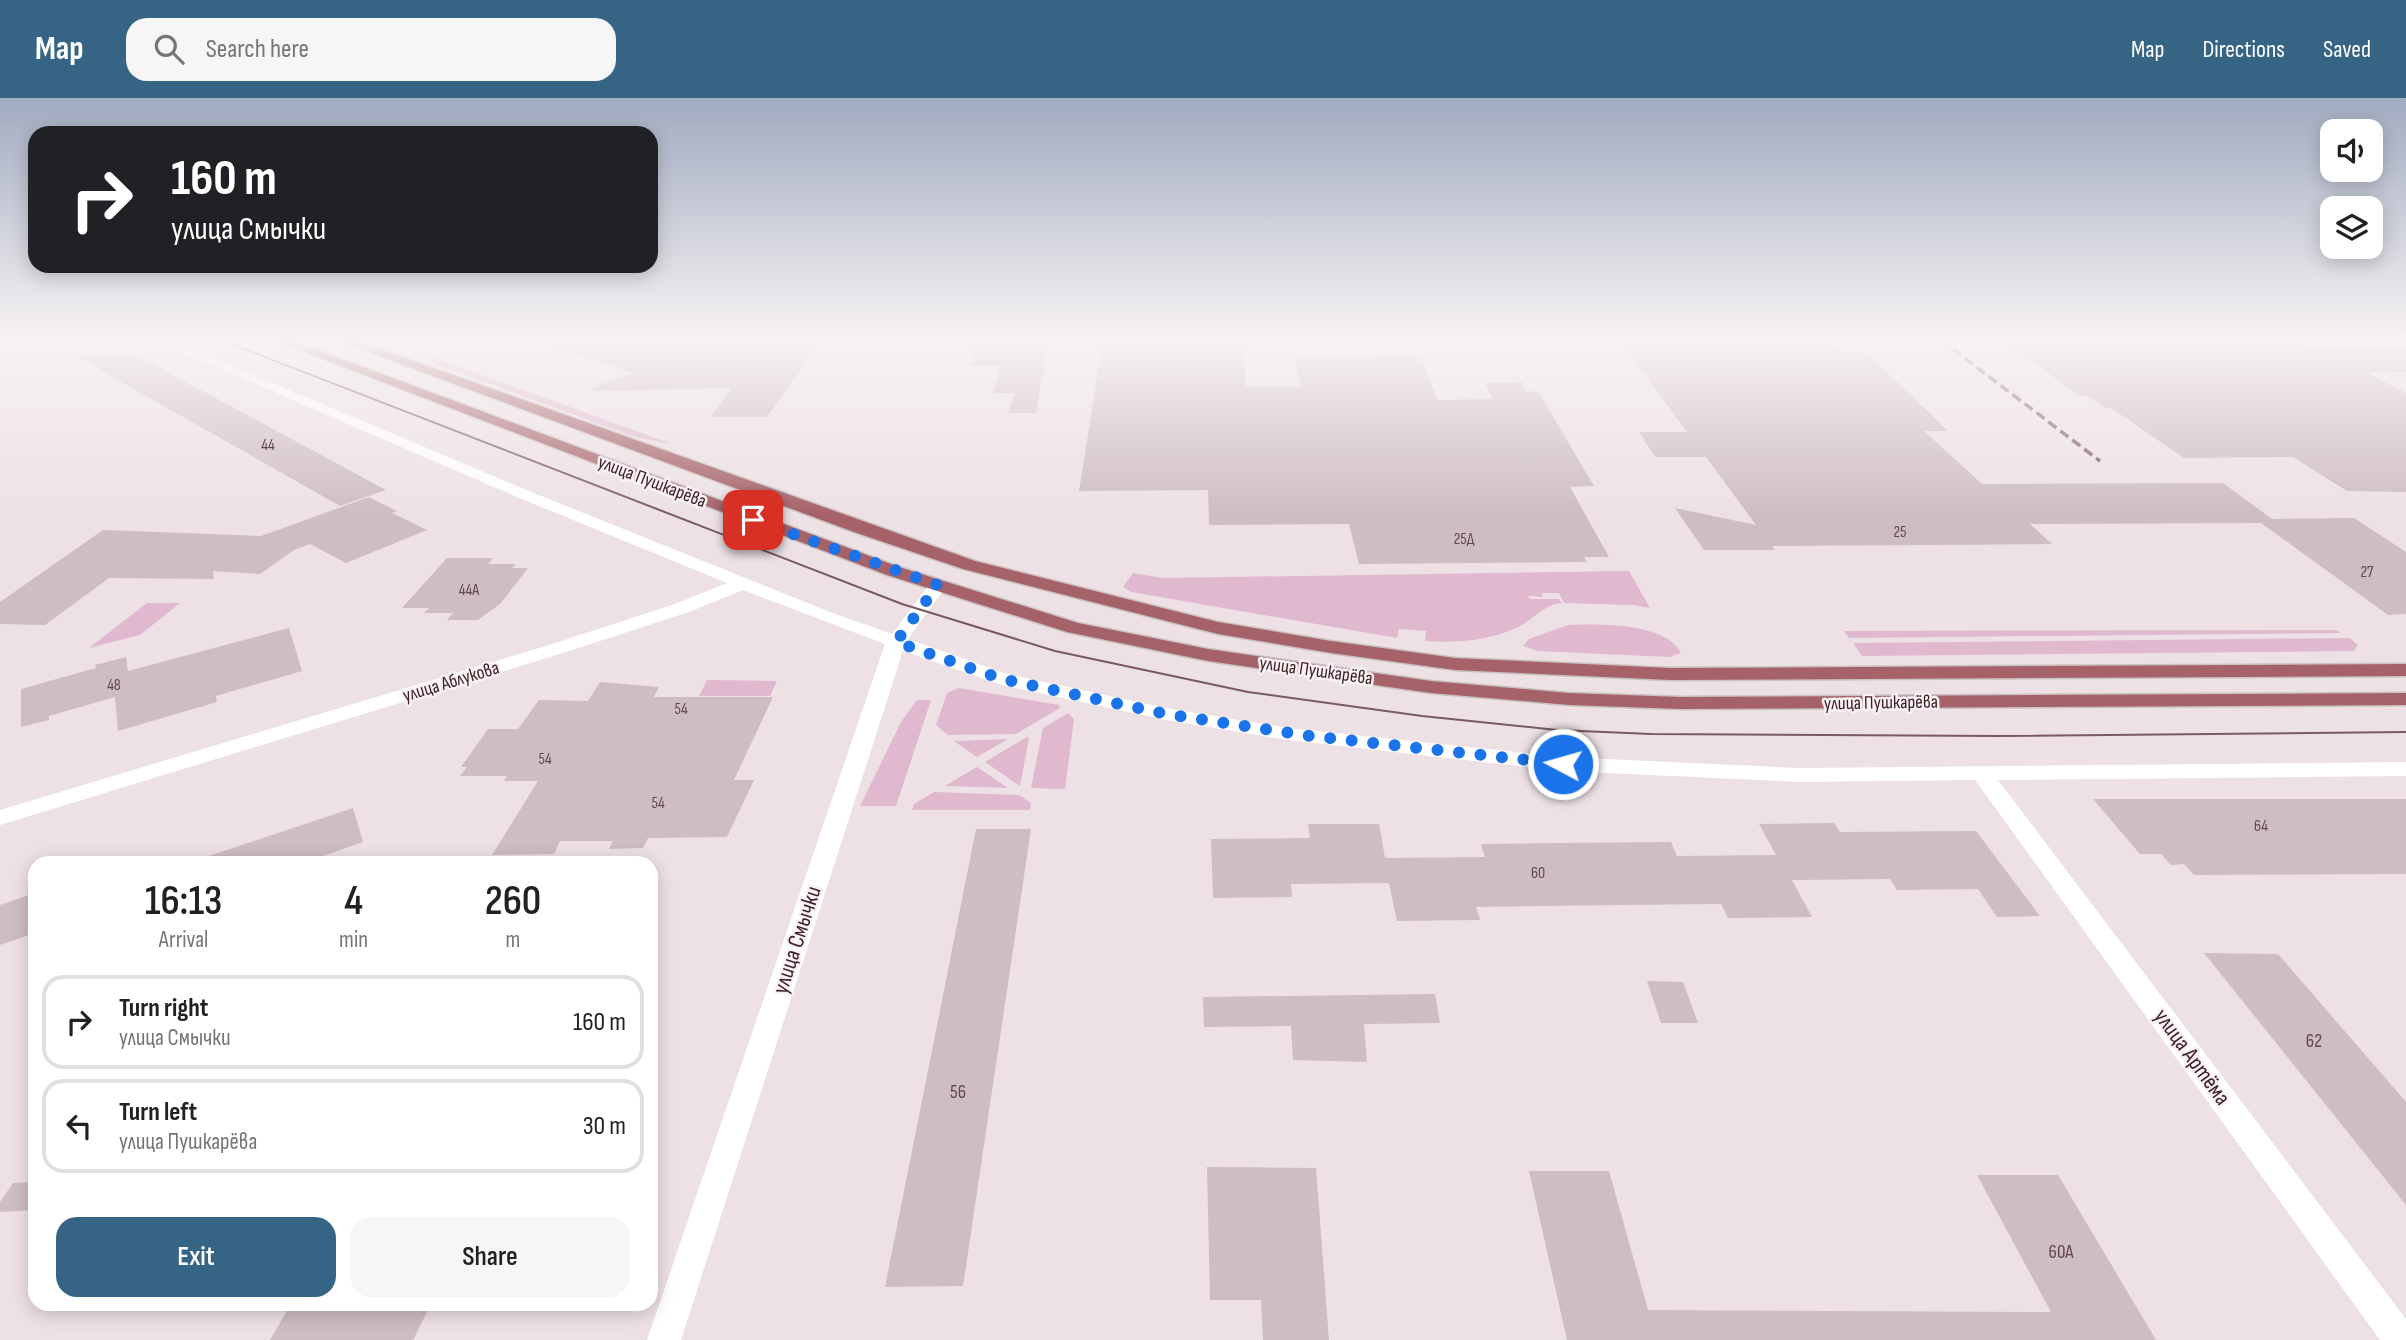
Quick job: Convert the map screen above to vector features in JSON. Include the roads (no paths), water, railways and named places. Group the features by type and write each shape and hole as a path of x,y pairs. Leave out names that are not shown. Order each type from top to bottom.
{"main road":[{"name":"улица Пушкарёва","path":"432,398 706,502 938,585 1074,628 1208,655 1303,670 1431,687 1569,699 1749,704 2406,699"},
{"name":"улица Пушкарёва","path":"502,398 860,528 970,565 1052,589 1218,628 1331,647 1455,664 1591,671 1732,674 2406,670"},
{"name":"улица Смычки","path":"938,585 970,565"},
{"path":"1732,674 1749,704"}],"street":[{"path":"298,398 741,584 1002,679 1090,700 1288,733 1428,751 1563,764 1799,775 2406,769"},
{"name":"улица Аблукова","path":"0,818 556,649 682,608 741,584"},
{"name":"улица Смычки","path":"664,1340 896,642 938,585"},
{"name":"улица Артёма","path":"1982,774 2401,1340"}],"tram line":[{"path":"371,398 902,604 1055,651 1248,692 1422,716 1557,730 1651,734 1998,736 2406,732"}],"railway":[{"path":"2017,398 2100,461"}]}
